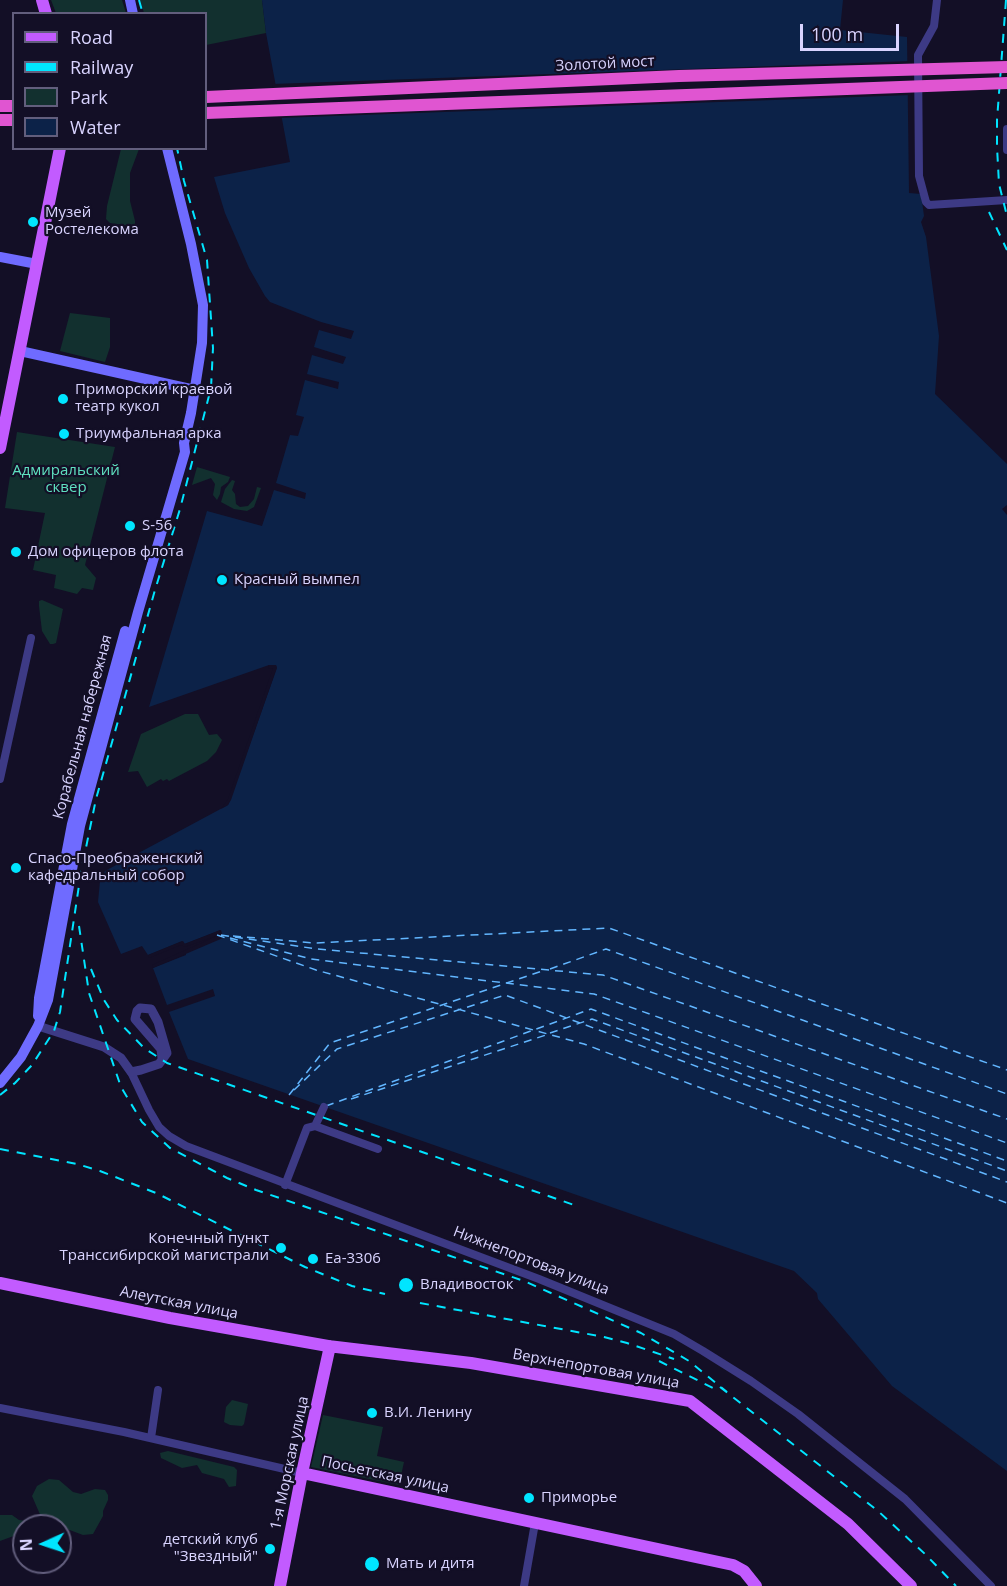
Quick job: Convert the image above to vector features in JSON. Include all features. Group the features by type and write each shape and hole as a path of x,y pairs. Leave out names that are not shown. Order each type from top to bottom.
{"highway":[{"name":"Золотой мост","path":"207,97 679,76 1007,68"},
{"path":"207,113 1007,83"}],"main road":[{"path":"0,448 60,150"},
{"name":"Корабельная набережная","path":"0,1083 16,1066 38,1026 48,1000 89,786 185,452 184,443 202,344 202,289 167,150"},
{"path":"0,257 37,264"},
{"path":"20,351 195,390"},
{"name":"Алеутская улица","path":"0,1283 172,1319 353,1349"},
{"name":"1-я Морская улица","path":"280,1586 330,1346"},
{"name":"Верхнепортовая улица","path":"353,1349 484,1365 690,1401 848,1524 911,1586"},
{"name":"Посьетская улица","path":"302,1473 733,1565 744,1571 756,1586"}],"street":[{"path":"938,0 934,26 918,55 919,176 926,202 929,205 1007,200"},
{"path":"1007,129 1007,150"},
{"path":"0,778 31,638"},
{"path":"131,1072 159,1064 167,1053 167,1046 158,1022 151,1009 144,1007 137,1011 135,1019 161,1049 162,1058"},
{"name":"Нижнепортовая улица","path":"38,1026 107,1049 121,1058 131,1072 155,1121 169,1136 186,1146 539,1279 674,1334 690,1343 798,1414 905,1499 991,1586"},
{"path":"315,1126 324,1107"},
{"path":"285,1185 307,1128 315,1126 378,1149"},
{"path":"151,1438 158,1390"},
{"name":"Посьетская улица","path":"0,1408 151,1438 302,1473"},
{"path":"525,1586 535,1522"}],"green space":[{"path":"51,0 122,0 126,12 56,12"},
{"path":"140,0 262,0 266,33 207,45 207,12 144,12"},
{"path":"121,150 139,150 130,173 130,201 135,224 131,226 110,223 106,219"},
{"path":"70,313 110,318 110,347 105,362 60,351"},
{"name":"Адмиральский сквер","path":"17,432 115,447 85,565 96,578 93,590 82,588 77,594 54,588 56,575 33,570 45,513 5,508"},
{"path":"197,467 230,477 228,482 221,487 217,500 213,495 215,484 211,478 192,485"},
{"path":"232,480 235,481 232,490 236,504 240,507 248,506 254,499 257,487 261,488 254,507 247,511 234,509 221,502 225,489"},
{"path":"42,600 63,609 56,643 53,644 50,644 42,631 39,601"},
{"path":"185,714 198,714 209,735 217,734 222,740 216,752 207,761 169,781 161,779 147,787 138,771 128,772 141,734"},
{"path":"232,1400 248,1404 242,1426 224,1422 226,1407"},
{"path":"323,1415 383,1427 377,1456 404,1462 399,1485 311,1467"},
{"path":"168,1451 234,1467 237,1470 236,1486 229,1487 224,1479 202,1473 197,1465 182,1468 161,1458 160,1453"},
{"path":"49,1479 59,1480 73,1492 81,1494 95,1489 105,1490 108,1500 103,1516 93,1534 83,1535 72,1531 72,1514 40,1514 32,1496 37,1486"},
{"path":"0,1515 12,1515 12,1537 0,1541"}],"water":[{"path":"262,0 843,0 840,30 907,37 909,193 921,194 924,216 921,222 926,237 939,336 935,394 1007,464 1007,505 1002,509 1007,515 1007,1471 892,1386 818,1299 817,1293 794,1271 188,1059 169,1012 215,996 213,989 167,1005 153,968 223,937 221,930 184,944 182,941 148,955 142,946 121,954 98,902 100,881 105,871 228,805 277,668 269,665 149,707 207,511 262,526 274,490 305,499 306,493 276,483 290,435 298,436 304,417 296,415 305,380 338,389 339,382 307,374 312,355 343,364 346,357 314,347 319,330 351,339 354,331 321,322 270,302 249,268 225,213 214,177 290,162"}],"pier":[{"path":"911,61 912,95 279,118 272,84"},
{"path":"269,665 277,667 231,800 221,809 228,799 273,668 268,669"},
{"path":"220,930 223,938 153,968 152,965 219,935 185,947 181,945 149,958 148,955"}],"ferry route":[{"path":"233,936 315,943 609,928 1007,1070"},
{"path":"217,935 316,970 584,1044 1007,1203"},
{"path":"221,935 317,949 603,975 1007,1119"},
{"path":"230,938 311,959 594,994 1007,1143"},
{"path":"550,969 606,949 1007,1094"},
{"path":"289,1095 330,1043 545,970"},
{"path":"294,1090 337,1049 505,995 1007,1182"},
{"path":"326,1106 591,1009 1007,1161"},
{"path":"550,1033 592,1019 1007,1171"},
{"path":"351,1099 546,1035"}],"railway":[{"path":"139,0 142,12"},
{"path":"1006,0 997,147 999,184 1007,216"},
{"path":"0,1095 32,1065 54,1031 60,1012 81,872 96,799 180,509 211,388 213,348 207,260 177,150"},
{"path":"989,212 1007,250"},
{"path":"79,926 89,993 121,1087 142,1122 170,1148 227,1178 256,1190 524,1281 641,1333 689,1361 727,1392"},
{"path":"91,969 104,1000 117,1020 144,1048 167,1063 574,1205"},
{"path":"0,1149 77,1164 100,1171 156,1193 305,1267 352,1286 385,1294"},
{"path":"420,1303 604,1337 674,1359"},
{"path":"659,1361 713,1388"},
{"path":"720,1387 878,1511 956,1586"}],"place":[{"name":"Музей Ростелекома","path":"33,222"},
{"name":"Приморский краевой театр кукол","path":"63,399"},
{"name":"Триумфальная арка","path":"64,434"},
{"name":"S-56","path":"130,526"},
{"name":"Дом офицеров флота","path":"16,552"},
{"name":"Красный вымпел","path":"222,580"},
{"name":"Спасо-Преображенский кафедральный собор","path":"16,868"},
{"name":"Конечный пункт Транссибирской магистрали","path":"281,1248"},
{"name":"Еа-3306","path":"313,1259"},
{"name":"Владивосток","path":"406,1285"},
{"name":"В.И. Ленину","path":"372,1413"},
{"name":"Приморье","path":"529,1498"},
{"name":"детский клуб \"Звездный\"","path":"270,1549"},
{"name":"Мать и дитя","path":"372,1564"}]}
